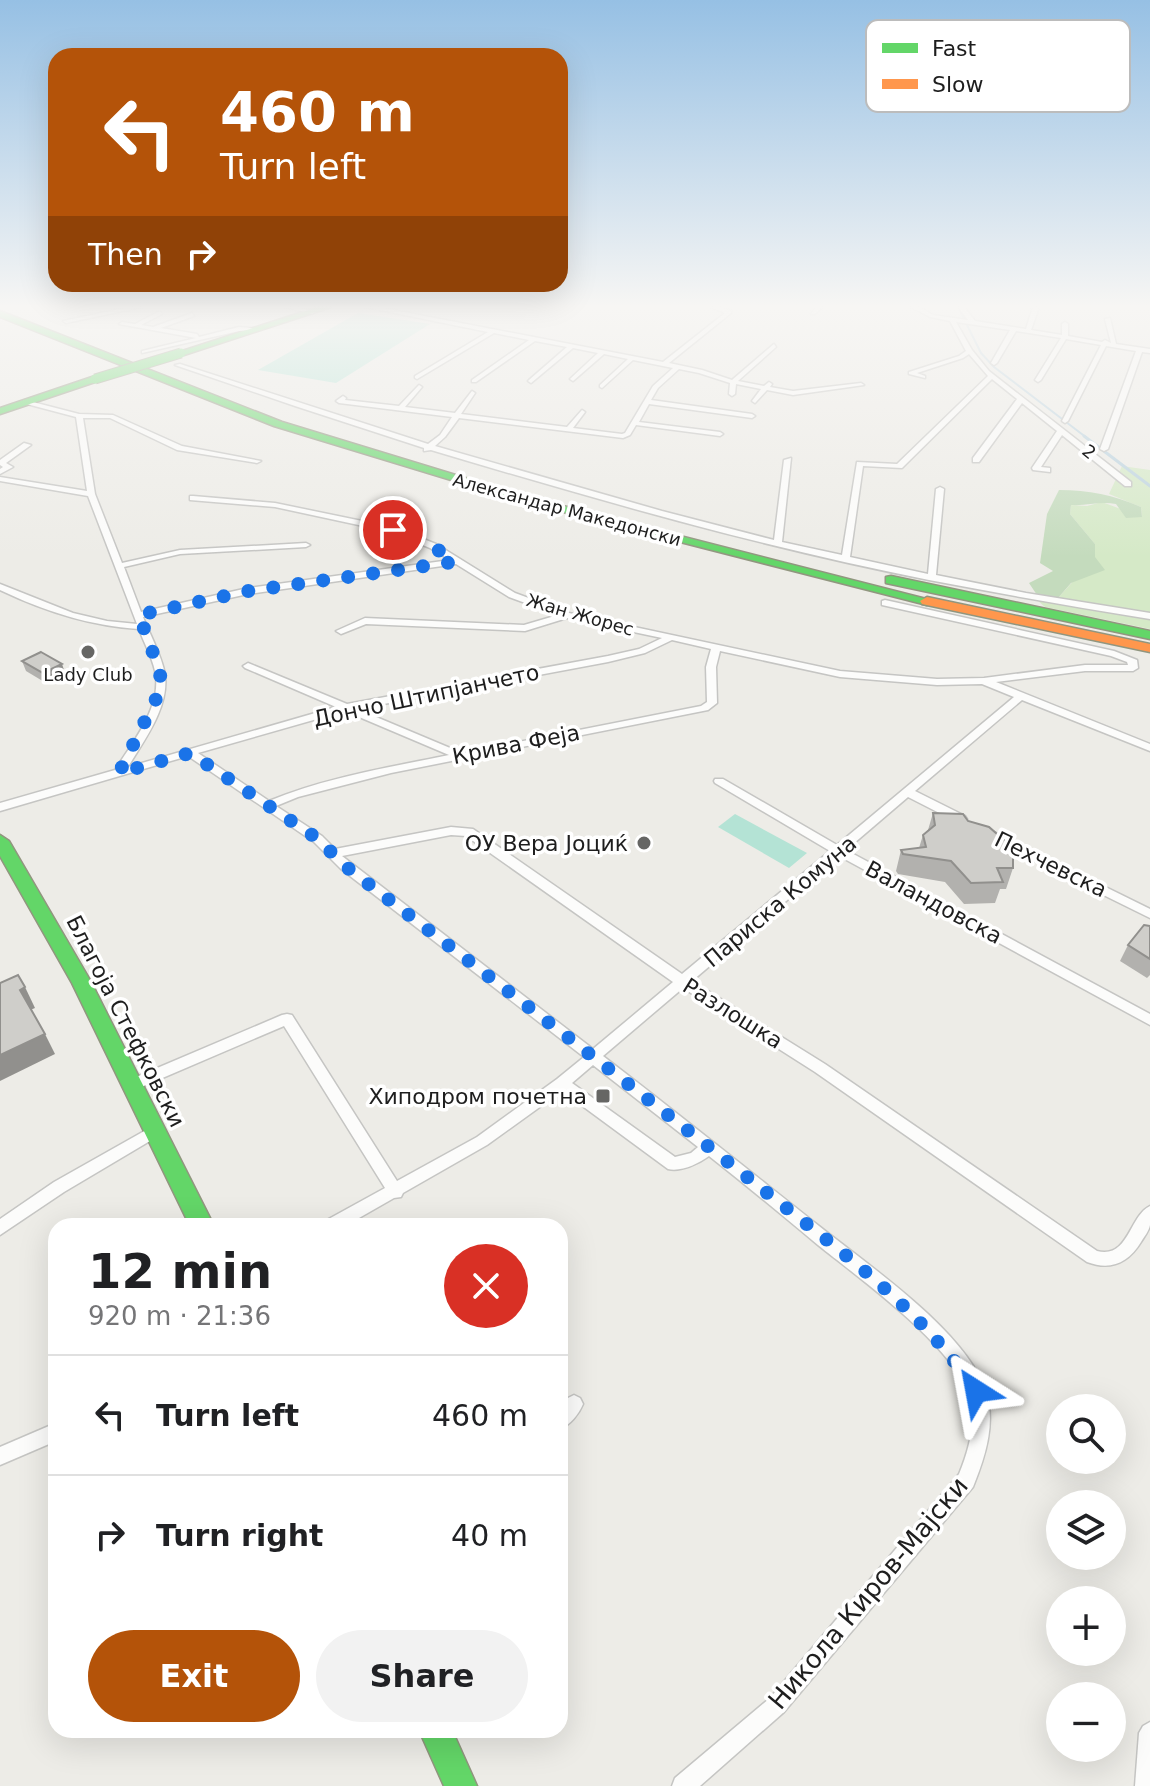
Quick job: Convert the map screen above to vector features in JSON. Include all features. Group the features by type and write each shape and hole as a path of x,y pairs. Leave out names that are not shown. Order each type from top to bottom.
{"street":[{"path":"0,411 60,390"},
{"name":"Александар Македонски","path":"193,390 278,424 510,495 715,550 963,610 1150,648"},
{"name":"Александар Македонски","path":"220,390 457,469 860,573 1150,635"},
{"path":"260,390 427,449 778,543 932,578 1098,610 1150,616"},
{"path":"401,408 416,390"},
{"path":"317,413 341,399 623,436 653,390"},
{"path":"755,401 764,390"},
{"path":"784,390 795,393 817,390"},
{"path":"846,559 860,464 899,466 976,390"},
{"name":"2","path":"1010,390 1128,484"},
{"path":"1065,421 1082,390"},
{"path":"1104,449 1125,390"},
{"path":"427,449 443,436 472,393"},
{"path":"976,460 1021,399"},
{"path":"25,402 79,416 111,416 180,448 257,461"},
{"path":"648,402 752,416"},
{"path":"569,429 582,412"},
{"path":"79,416 91,494 160,672 161,689 119,773"},
{"path":"634,423 720,434"},
{"path":"1047,470 1036,468 1061,431"},
{"path":"0,472 9,467 1,463 27,445"},
{"path":"778,543 788,460"},
{"path":"0,479 91,494"},
{"path":"932,578 940,489"},
{"name":"Жан Жорес","path":"193,498 275,505 393,530 433,546 454,562 512,595 567,615 716,649 902,682 984,681 1085,668 1133,668 1132,660 885,603"},
{"path":"118,566 180,552 306,545"},
{"path":"139,615 248,591 454,562"},
{"path":"0,587 53,608 122,627 143,627"},
{"path":"341,631 365,621 533,627 567,615"},
{"name":"Дончо Штипјанчето","path":"0,807 344,708 608,659 642,651 668,639"},
{"name":"Крива Феја","path":"268,805 294,794 458,755 709,706 713,695 711,667 716,649"},
{"path":"248,666 458,755"},
{"name":"Жан Жорес","path":"984,681 1150,748"},
{"name":"Париска Комуна","path":"346,1218 482,1141 595,1058 1021,696"},
{"name":"Никола Киров-Мајски","path":"190,753 268,805 332,854 709,1147 903,1304 953,1356 976,1391 981,1428 977,1454 966,1480 777,1705 683,1786"},
{"name":"Валандовска","path":"719,781 839,851 1150,1020"},
{"name":"Пехчевска","path":"909,793 1150,914"},
{"name":"Разлошка","path":"332,854 451,831 469,832 682,981 820,1068 1093,1257 1116,1260 1150,1213"},
{"name":"Благоја Стефковски","path":"0,841 45,914 134,1084 198,1218"},
{"path":"134,1084 287,1019 396,1192"},
{"path":"562,1083 673,1164 695,1158 709,1147"},
{"path":"0,1228 59,1187 155,1131"},
{"path":"568,1411 574,1404"},
{"path":"0,1456 48,1435"},
{"path":"1146,1786 1150,1733"},
{"path":"439,1738 461,1786"}],"green space":[{"path":"1122,466 1150,470 1150,629 1045,607 1036,599 1037,595 1058,598 1095,557 1095,544 1070,514 1071,505 1087,506 1102,502 1142,517 1141,507 1109,494"},
{"path":"1059,490 1091,492 1121,499 1141,507 1142,517 1126,518 1116,504 1071,505 1070,514 1095,544 1095,557 1105,570 1071,583 1058,598 1037,595 1029,583 1053,571 1040,563 1047,514"},
{"path":"735,814 807,853 789,868 718,827"}],"building":[{"path":"41,652 62,664 43,673 22,661"},
{"path":"933,813 963,814 968,821 989,827 1013,848 1013,868 997,868 1003,882 971,883 951,861 903,854 901,850 926,847 923,835 935,825"},
{"path":"1144,925 1150,926 1150,959 1128,945"},
{"path":"18,975 25,987 20,990 45,1034 0,1055 0,983"}],"waterway":[{"path":"1025,390 1087,438"},
{"path":"1084,436 1150,486"}],"traffic: fast":[{"path":"0,411 61,390"},
{"path":"193,390 278,424 524,499 927,601"},
{"path":"891,580 1150,635"},
{"path":"0,841 81,982 198,1218"},
{"path":"439,1738 461,1786"}],"traffic: slow":[{"path":"927,601 1150,648"}],"place":[{"name":"Lady Club","path":"88,652"},
{"name":"ОУ Вера Јоциќ","path":"644,843"},
{"name":"Хиподром почетна","path":"603,1096"}],"route":[{"path":"393,530 433,546 454,562 283,585 139,615 162,682 156,705 119,773 190,753 318,839 345,866 709,1147 903,1304 953,1356 976,1391"}]}
